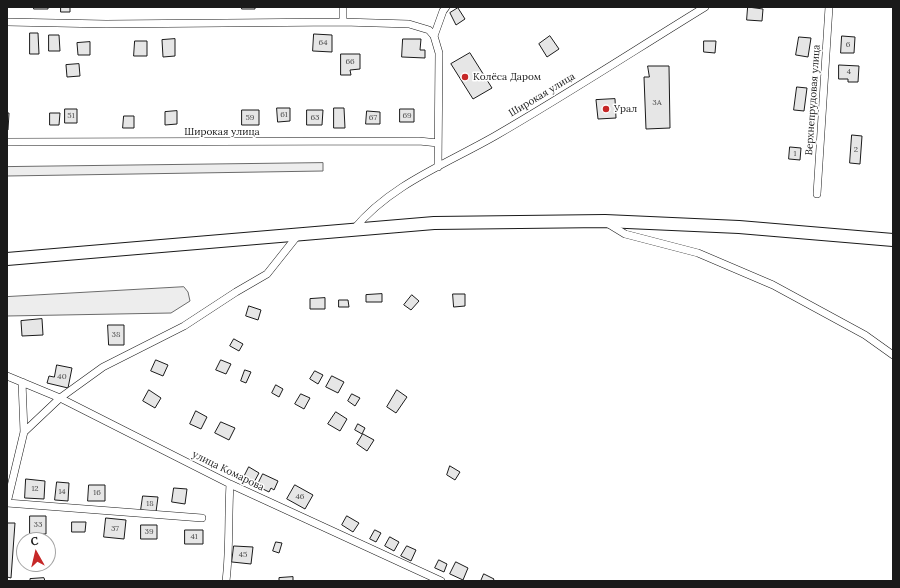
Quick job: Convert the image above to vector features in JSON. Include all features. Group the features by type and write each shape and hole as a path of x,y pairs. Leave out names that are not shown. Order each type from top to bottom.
{"main road":[{"path":"7,259 434,223 605,221 739,228 893,240"}],"street":[{"path":"343,7 343,22"},
{"path":"434,36 442,11 446,7"},
{"name":"Широкая улица","path":"354,230 368,212 387,197 438,166 494,136 705,7"},
{"name":"Верхнепрудовая улица","path":"817,194 829,7"},
{"path":"7,22 106,24 343,22 409,24 429,30 434,36 439,53 438,166"},
{"name":"Широкая улица","path":"7,142 438,143"},
{"path":"605,221 625,234 698,253 774,284 865,335 893,355"},
{"path":"24,432 60,398 103,367 184,326 236,292 267,274 298,235"},
{"name":"улица Комарова","path":"7,376 60,398 230,484 441,581"},
{"path":"22,382 24,432 7,503 202,518"},
{"path":"226,581 229,554 228,521 230,484"}],"shaded area":[{"path":"323,163 323,171 7,176 7,167"},
{"path":"184,287 188,292 190,301 171,313 7,316 7,297"}],"building":[{"path":"34,7 48,7 48,9 34,9"},
{"path":"61,7 70,7 70,12 61,12"},
{"path":"242,7 255,7 255,9 242,9"},
{"path":"748,7 763,9 762,21 747,20"},
{"path":"458,8 465,19 456,25 450,13"},
{"path":"30,33 38,33 39,54 30,54"},
{"path":"314,34 332,35 332,52 313,51"},
{"path":"49,35 59,35 60,51 49,51"},
{"path":"550,36 559,49 547,57 539,44"},
{"path":"842,36 855,37 854,53 841,53"},
{"path":"799,37 811,38 808,57 796,55"},
{"path":"175,39 175,56 163,57 162,40"},
{"path":"403,39 421,39 420,50 425,50 425,58 402,57"},
{"path":"135,41 147,41 147,56 134,56"},
{"path":"704,41 716,41 715,53 704,52"},
{"path":"90,42 90,55 78,55 77,43"},
{"path":"470,53 492,88 473,99 451,64"},
{"path":"341,54 360,54 360,69 350,70 351,75 341,75"},
{"path":"79,64 80,76 67,77 66,65"},
{"path":"839,65 859,66 858,82 848,82 848,79 839,79"},
{"path":"648,66 669,66 670,128 646,129 644,77 649,77"},
{"path":"797,87 807,88 804,111 794,110"},
{"name":"Урал","path":"615,99 616,118 598,119 596,100"},
{"path":"277,108 290,108 290,121 278,122"},
{"path":"334,108 344,108 345,128 334,128"},
{"path":"65,109 77,109 77,123 65,123"},
{"path":"400,109 414,109 414,122 400,122"},
{"path":"242,110 259,110 259,125 242,125"},
{"path":"307,110 323,110 322,125 307,125"},
{"path":"177,111 177,124 165,125 165,112"},
{"path":"367,111 380,112 380,124 366,124"},
{"path":"7,113 9,113 8,130 7,130"},
{"path":"50,113 60,113 59,125 50,125"},
{"path":"124,116 134,116 134,128 123,128"},
{"path":"852,135 862,136 860,164 850,163"},
{"path":"790,147 801,148 800,160 789,159"},
{"path":"382,294 382,302 366,302 366,295"},
{"path":"453,294 465,294 465,306 454,307"},
{"path":"412,295 419,301 411,310 404,305"},
{"path":"325,298 325,309 310,309 310,299"},
{"path":"339,300 348,300 349,307 339,307"},
{"path":"249,306 261,310 258,320 246,316"},
{"path":"42,319 43,335 22,336 21,321"},
{"path":"108,325 124,325 124,345 109,345"},
{"path":"234,339 243,344 239,351 230,346"},
{"path":"156,360 168,365 163,376 151,371"},
{"path":"221,360 231,364 226,374 216,370"},
{"path":"57,365 72,368 68,388 47,383 49,376 54,377"},
{"path":"245,370 251,372 246,383 241,381"},
{"path":"315,371 323,375 318,384 310,379"},
{"path":"332,376 344,382 338,393 326,387"},
{"path":"276,385 283,389 279,397 272,393"},
{"path":"149,390 161,398 155,408 143,401"},
{"path":"397,390 407,397 396,413 387,407"},
{"path":"301,394 310,398 304,409 295,404"},
{"path":"352,394 360,398 355,406 348,401"},
{"path":"196,411 207,417 201,429 190,424"},
{"path":"336,412 347,419 340,431 328,424"},
{"path":"221,422 235,428 229,440 215,433"},
{"path":"358,424 365,428 362,434 355,430"},
{"path":"363,434 374,440 367,451 357,444"},
{"path":"450,466 460,472 455,480 447,475"},
{"path":"249,467 259,473 253,484 243,479"},
{"path":"263,474 278,481 274,490 271,488 269,492 257,486"},
{"path":"26,479 45,481 44,499 25,498"},
{"path":"57,482 69,483 68,501 55,500"},
{"path":"89,485 105,485 105,501 88,501"},
{"path":"295,485 313,495 305,509 287,499"},
{"path":"174,488 187,489 185,504 172,502"},
{"path":"143,496 158,497 156,512 141,510"},
{"path":"30,516 46,516 46,532 30,532"},
{"path":"347,516 359,523 353,532 342,525"},
{"path":"106,518 126,520 124,539 104,537"},
{"path":"72,522 86,522 85,532 72,532"},
{"path":"7,523 15,523 11,578 7,577"},
{"path":"141,525 157,525 157,539 141,539"},
{"path":"185,530 203,530 203,544 185,544"},
{"path":"375,530 381,533 376,542 370,539"},
{"path":"390,537 399,542 394,551 385,546"},
{"path":"276,542 282,543 279,553 273,551"},
{"path":"234,546 253,547 251,564 232,562"},
{"path":"407,546 416,550 411,561 401,556"},
{"path":"439,560 447,564 444,572 435,568"},
{"path":"456,562 468,568 463,580 450,574"},
{"path":"484,574 494,579 493,581 481,581"},
{"path":"293,577 293,581 279,581 279,578"},
{"path":"44,578 45,581 30,581 30,579"}],"place":[{"name":"Колёса Даром","path":"465,77"},
{"name":"Урал","path":"606,109"}]}
